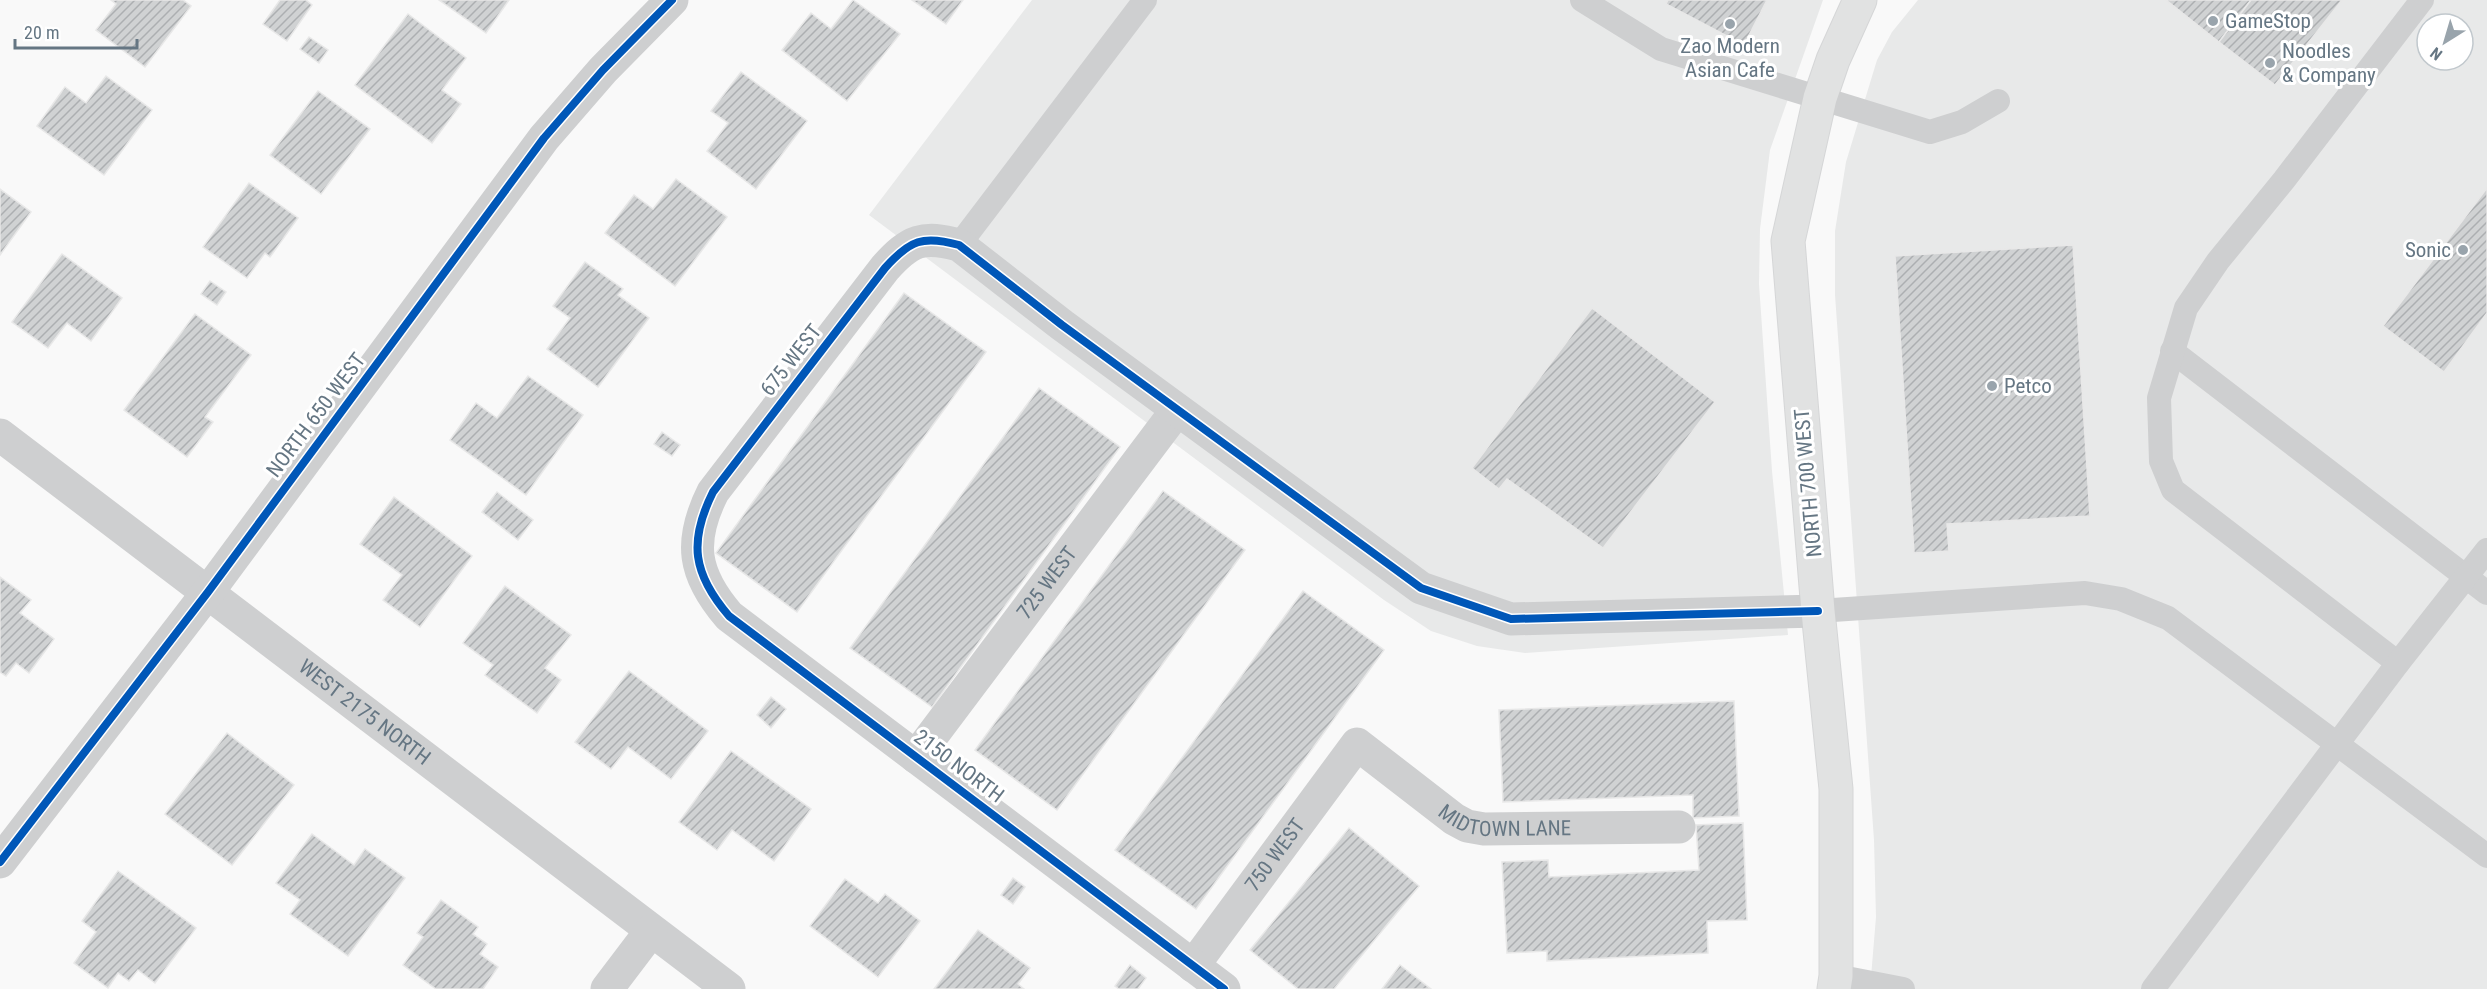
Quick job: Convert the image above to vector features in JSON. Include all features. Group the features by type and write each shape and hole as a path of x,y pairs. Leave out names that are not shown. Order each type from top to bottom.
{"street":[{"name":"NORTH 650 WEST","path":"0,862 208,592 544,138 603,70 672,0"},
{"name":"NORTH 700 WEST","path":"1835,983 1836,789 1818,611 1788,241 1820,98 1833,60 1860,0"},
{"name":"675 WEST","path":"696,553 703,512 712,492 885,268 897,255 921,239 941,240 959,245"},
{"path":"959,245 1062,325 1420,588 1511,619 1818,611"},
{"name":"725 WEST","path":"916,756 1178,410"},
{"name":"WEST 2175 NORTH","path":"0,435 729,989"},
{"name":"2150 NORTH","path":"696,553 700,572 714,598 729,616 1224,989"},
{"name":"MIDTOWN LANE","path":"1357,744 1454,819 1467,826 1484,829 1679,826"},
{"name":"750 WEST","path":"1193,966 1357,744"},
{"path":"607,989 651,931"}],"lane":[{"path":"959,245 1145,0"},
{"path":"1582,0 1661,49 1930,132 1962,122 1998,101"},
{"path":"2398,663 2173,490 2161,460 2159,398 2186,308 2218,261 2284,180 2422,0"},
{"path":"2172,351 2487,593"},
{"path":"2153,989 2398,663 2487,550"},
{"path":"1818,611 2085,593 2121,599 2168,618 2339,743 2487,856"},
{"path":"1835,983 1903,989"}],"shaded area":[{"path":"1032,0 1823,0 1770,150 1760,229 1759,284 1772,471 1788,635 1525,653 1477,646 1431,631 1384,600 869,215"},
{"path":"1918,0 2487,0 2487,989 1870,989 1876,917 1874,840 1835,295 1835,231 1846,162 1877,60 1892,32"}],"building":[{"path":"111,0 183,0 191,6 145,67 96,30 116,4"},
{"path":"280,0 306,0 312,5 287,41 263,24"},
{"path":"439,0 509,0 486,33"},
{"path":"853,0 900,34 847,101 782,50 811,13 831,29"},
{"path":"912,0 963,0 946,24"},
{"name":"Zao Modern Asian Cafe","path":"1668,0 1767,0 1744,45 1666,4"},
{"name":"GameStop","path":"2166,0 2251,0 2219,42"},
{"name":"Noodles & Company","path":"2251,0 2342,0 2275,85 2219,42"},
{"path":"408,14 466,58 442,90 461,104 432,143 355,85"},
{"path":"309,37 328,50 319,63 300,49"},
{"path":"741,72 807,121 756,189 707,151 728,123 711,111"},
{"path":"106,76 152,110 104,175 37,126 65,87 86,103"},
{"path":"318,91 370,129 321,194 270,155"},
{"path":"676,179 727,217 675,286 605,233 634,195 653,209"},
{"path":"249,183 298,218 270,257 265,253 247,278 203,247"},
{"name":"Sonic","path":"2487,188 2487,313 2444,372 2383,326"},
{"path":"0,189 31,212 0,255"},
{"name":"Petco","path":"2073,245 2090,516 1947,524 1949,551 1914,553 1895,256"},
{"path":"62,254 122,298 91,341 67,323 48,348 12,322"},
{"path":"585,262 623,289 618,295 649,318 598,387 547,349 570,318 553,306"},
{"path":"210,281 226,292 217,305 201,294"},
{"path":"904,293 986,352 797,612 716,553"},
{"path":"1592,308 1715,402 1603,548 1507,479 1499,489 1472,468"},
{"path":"195,314 251,355 205,417 213,422 187,457 124,410"},
{"path":"528,376 583,415 526,495 450,440 476,403 497,418"},
{"path":"1039,388 1120,447 932,707 850,648"},
{"path":"662,432 680,445 672,456 654,444"},
{"path":"1163,491 1245,550 1057,810 975,750"},
{"path":"497,492 533,520 518,540 482,512"},
{"path":"394,497 472,556 420,627 383,600 402,575 360,544"},
{"path":"0,577 31,600 20,613 54,639 29,673 16,663 6,676 0,672"},
{"path":"505,586 571,635 545,668 561,680 537,713 485,675 493,665 463,643"},
{"path":"1303,591 1384,650 1196,909 1115,850"},
{"path":"629,671 708,731 671,779 628,747 611,769 575,742"},
{"path":"771,697 786,709 771,728 757,715"},
{"path":"1734,701 1739,816 1693,818 1693,795 1503,802 1499,710"},
{"path":"227,733 294,785 232,865 165,814"},
{"path":"731,751 811,809 774,861 732,830 717,850 679,822"},
{"path":"1743,823 1747,920 1707,921 1708,953 1547,961 1547,951 1507,953 1502,862 1548,860 1549,877 1699,870 1696,825"},
{"path":"1349,828 1419,886 1334,989 1298,989 1250,950"},
{"path":"312,834 354,865 365,849 405,878 348,956 290,914 300,900 276,883"},
{"path":"118,871 196,928 155,983 138,970 129,981 118,973 108,988 74,963 96,932 82,921"},
{"path":"1013,878 1025,887 1013,904 1001,895"},
{"path":"845,879 878,903 885,894 920,921 878,977 810,926"},
{"path":"441,900 478,927 473,934 487,944 480,954 498,967 483,989 436,989 403,965 423,937 417,933"},
{"path":"978,930 1030,968 1018,984 1024,989 934,989"},
{"path":"1130,965 1146,978 1138,989 1119,989 1115,986"},
{"path":"1400,965 1431,989 1382,989"}],"cycle path":[{"path":"0,862 208,592 544,138 603,70 672,0"},
{"path":"1224,989 729,616 708,586 698,557 698,542 705,510 713,492 885,268 902,251 926,240 959,245 1062,325 1421,588 1511,619 1818,611"}],"place":[{"name":"GameStop","path":"2213,21"},
{"name":"Zao Modern Asian Cafe","path":"1730,24"},
{"name":"Noodles & Company","path":"2270,63"},
{"name":"Sonic","path":"2463,250"},
{"name":"Petco","path":"1992,386"}]}
